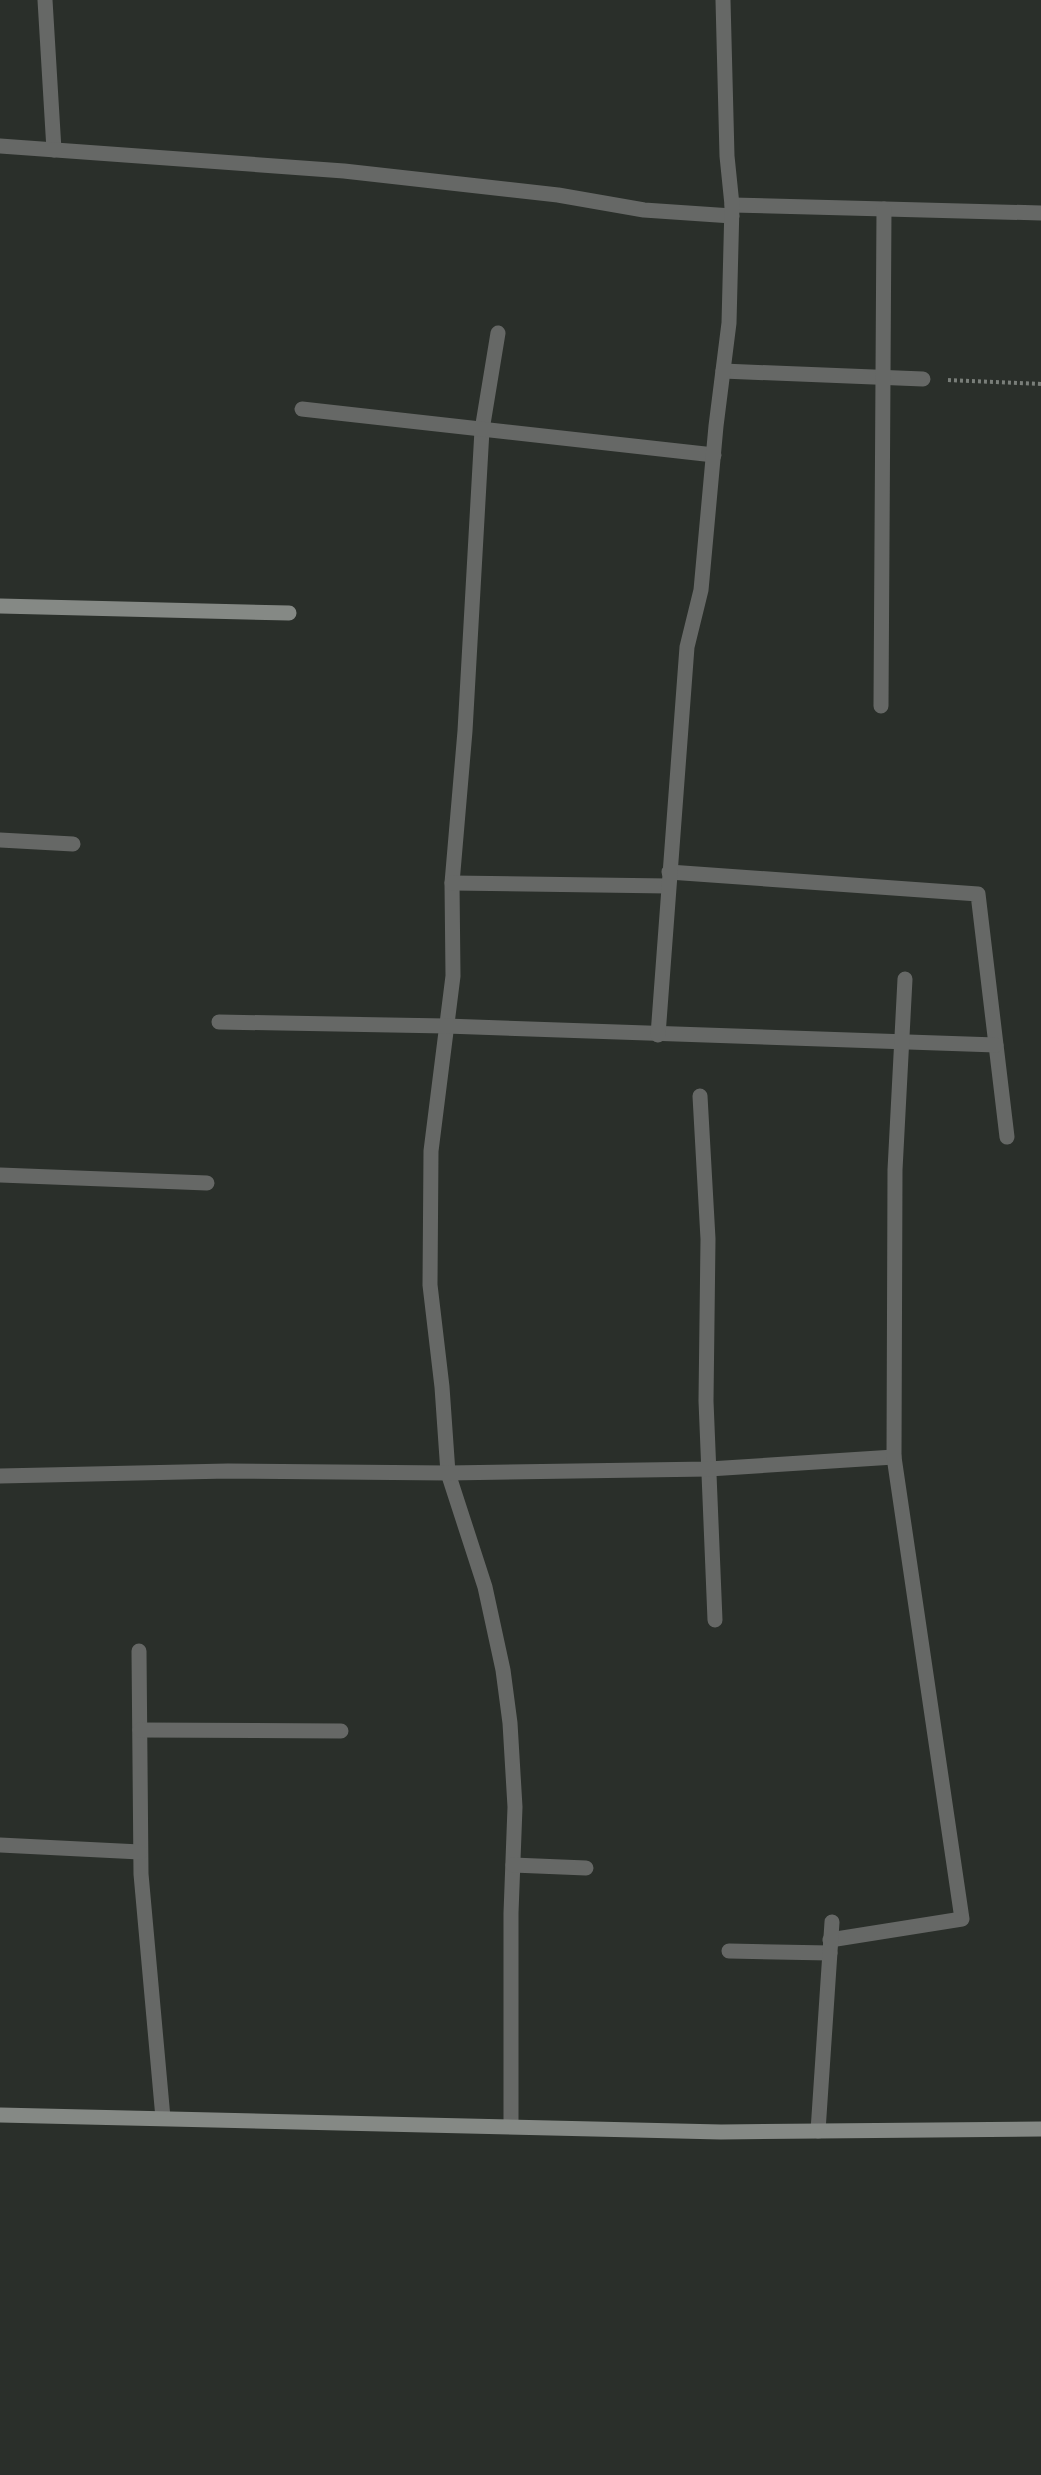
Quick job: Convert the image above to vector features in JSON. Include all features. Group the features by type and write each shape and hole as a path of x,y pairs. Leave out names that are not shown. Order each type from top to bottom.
{"street":[{"path":"45,0 54,150"},
{"path":"658,1035 687,647 701,590 729,323 732,210 727,156 723,0"},
{"path":"0,146 344,171 558,195 644,210 884,209 1041,213"},
{"path":"881,706 884,209"},
{"path":"498,333 482,430 465,731 452,883 453,976 431,1151 430,1285 442,1386 448,1473 485,1587 503,1670 510,1723 515,1808 511,2126"},
{"path":"723,371 883,380 923,379"},
{"path":"302,409 714,455"},
{"path":"0,606 289,613"},
{"path":"0,840 73,844"},
{"path":"452,883 668,879 978,894 1006,1137"},
{"path":"729,1951 830,1947 962,1919 894,1457 895,1170 905,979"},
{"path":"219,1022 446,1026 996,1045"},
{"path":"700,1096 708,1239 706,1401 715,1620"},
{"path":"0,1175 207,1183"},
{"path":"0,1476 228,1471 448,1473 709,1469 894,1457"},
{"path":"139,1651 140,1852 162,2118"},
{"path":"140,1730 341,1731"},
{"path":"0,1845 140,1852"},
{"path":"513,1865 586,1868"},
{"path":"818,2131 832,1922"},
{"path":"0,2115 721,2132 1041,2129"}],"path":[{"path":"923,379 1041,384"}]}
